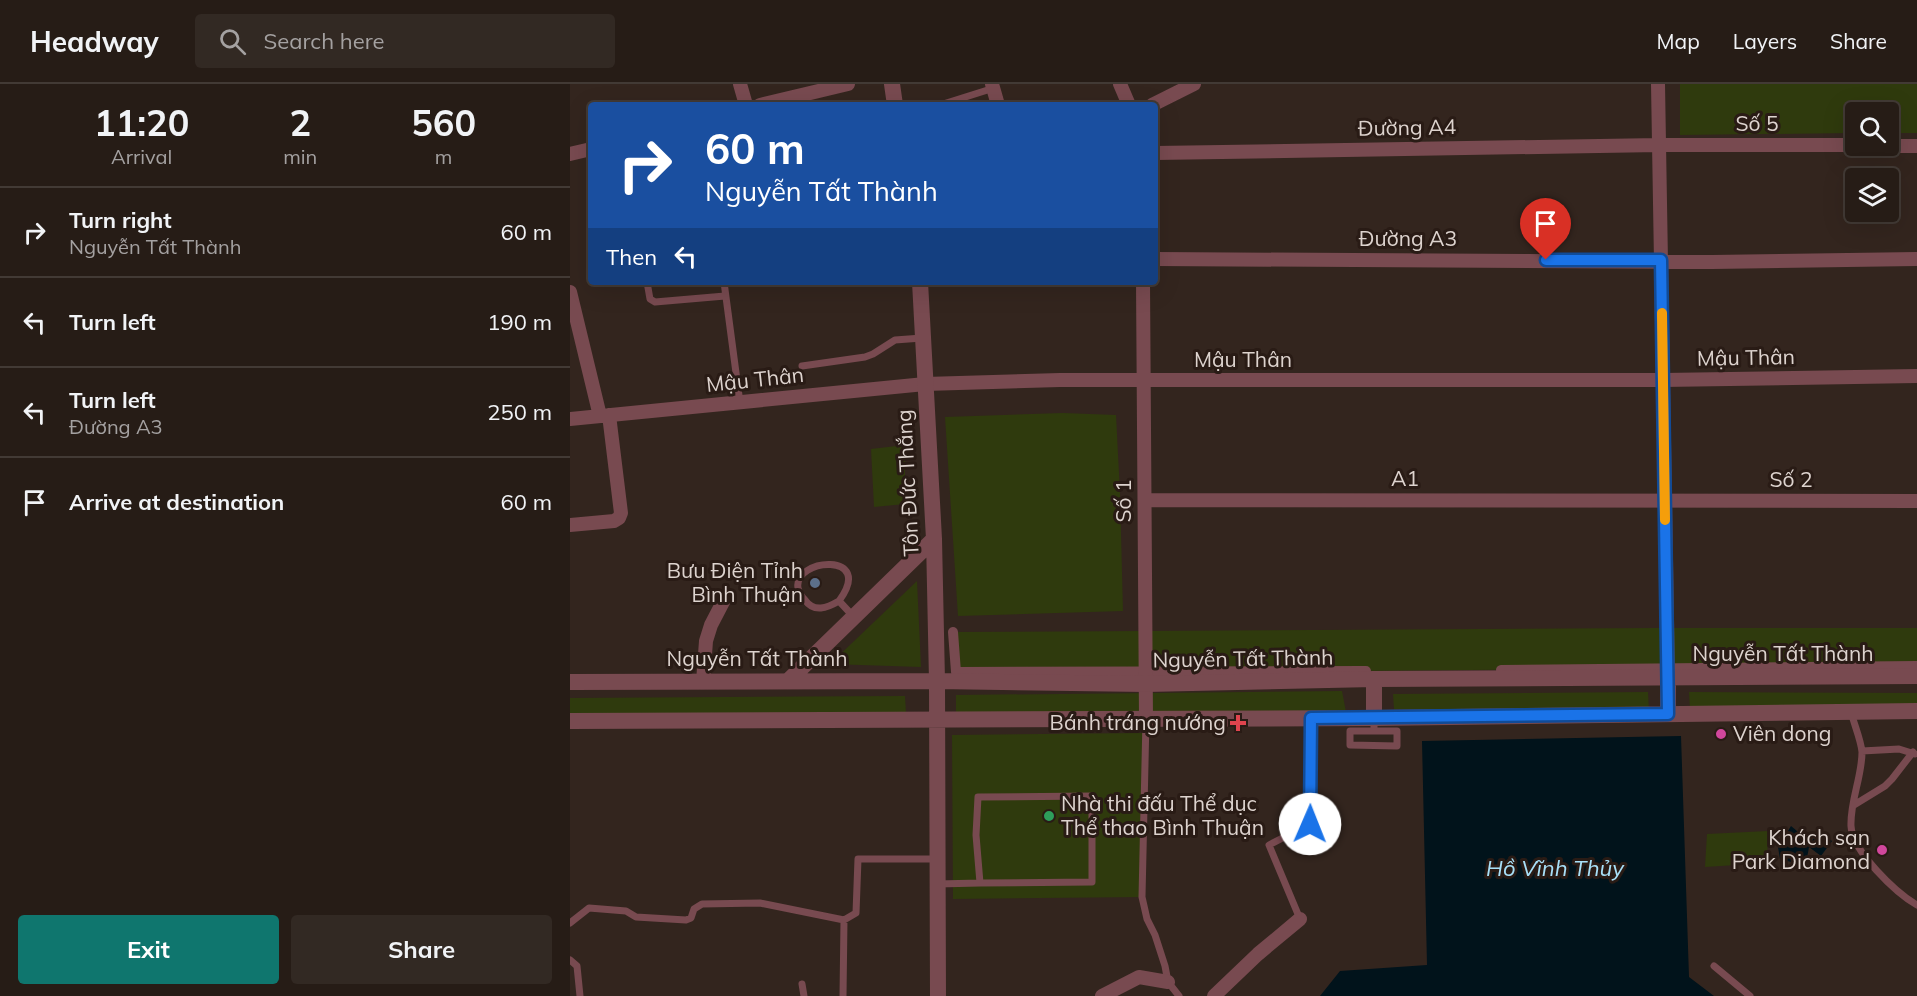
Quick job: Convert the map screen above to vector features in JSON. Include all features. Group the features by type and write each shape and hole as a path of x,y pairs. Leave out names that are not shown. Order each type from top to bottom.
{"street":[{"path":"740,84 745,102"},
{"path":"773,102 848,84"},
{"path":"892,84 895,102"},
{"path":"1120,84 1128,102"},
{"path":"1158,102 1194,84"},
{"path":"1658,84 1668,714"},
{"path":"993,86 997,102"},
{"name":"Số 5","path":"1659,145 1845,146"},
{"name":"Đường A4","path":"1158,153 1659,145"},
{"path":"1899,146 1917,146"},
{"path":"570,154 588,150"},
{"name":"Đường A3","path":"1158,259 1712,262 1917,259"},
{"name":"Tôn Đức Thắng","path":"920,285 934,539 937,720"},
{"name":"Số 1","path":"1143,285 1146,719"},
{"path":"570,292 575,331 605,416 621,513 614,521 570,525"},
{"name":"Mậu Thân","path":"570,419 925,384 1060,380 1663,380 1917,376"},
{"name":"A1","path":"1144,500 1665,500"},
{"name":"Số 2","path":"1665,500 1917,501"},
{"path":"788,681 934,539"},
{"path":"703,682 706,641 711,625 724,600"},
{"path":"953,632 956,672 1146,678 1667,673 1917,666"},
{"name":"Nguyễn Tất Thành","path":"570,682 1146,678 1374,679 1667,673 1917,676"},
{"path":"1374,679 1374,724"},
{"path":"570,721 1311,718 1374,724 1668,714 1917,711"},
{"path":"937,720 938,996"},
{"path":"1214,996 1258,954 1300,919"},
{"path":"1102,996 1139,977 1168,982"}],"lane":[{"path":"948,102 993,86"},
{"path":"648,285 650,299 655,302 725,296"},
{"path":"724,285 740,403"},
{"path":"802,366 865,357 895,340 922,338"},
{"path":"827,563 839,564 844,569 848,583 839,601 823,608 814,608 809,605 799,591 798,584 801,578 815,567 827,563"},
{"path":"839,601 854,617"},
{"path":"1851,712 1862,751 1851,826 1854,841 1863,857 1906,899 1917,905"},
{"path":"1300,919 1269,845 1310,824 1311,718"},
{"path":"1146,719 1142,897 1147,920 1162,956 1168,982 1179,996"},
{"path":"1374,724 1397,731 1397,746 1350,745 1350,731 1374,724"},
{"path":"1854,805 1885,786 1915,753 1899,749 1862,751"},
{"path":"938,884 1092,882 1092,796 978,797 976,835 980,883"},
{"path":"570,932 572,922 589,908 626,911 636,917 686,920 691,918 694,909 702,904 760,903 844,920 856,913 858,859 937,859"},
{"path":"843,996 844,920"},
{"path":"570,960 577,966 580,996"},
{"path":"1714,966 1750,996"},
{"path":"802,984 804,996"}],"green space":[{"path":"1680,84 1917,84 1917,133 1899,133 1899,102 1845,102 1845,133 1680,135"},
{"path":"1063,413 1116,415 1123,611 958,616 945,417"},
{"path":"905,445 905,504 874,507 871,449"},
{"path":"917,581 921,667 830,664"},
{"path":"1917,628 1917,666 1141,673 956,672 953,632"},
{"path":"1342,691 1346,712 956,712 956,695"},
{"path":"1648,692 1649,712 1394,709 1393,694"},
{"path":"1689,692 1917,693 1917,710 1690,710"},
{"path":"905,696 906,713 570,716 570,698"},
{"name":"Nhà thi đấu Thể dục Thể thao Bình Thuận","path":"1144,733 1145,897 953,899 952,735"},
{"path":"1768,831 1767,863 1705,867 1707,834"}],"water":[{"name":"Hồ Vĩnh Thủy","path":"1681,736 1689,977 1714,996 1320,996 1340,971 1427,965 1422,741"},
{"path":"1791,826 1809,841 1809,846 1818,831 1832,841 1821,856 1809,847 1807,858 1795,863 1780,859 1778,847"}],"slow traffic":[{"path":"1662,313 1665,520"}],"place":[{"name":"Bưu Điện Tỉnh Bình Thuận","path":"815,583"},
{"name":"Bánh tráng nướng","path":"1238,723"},
{"name":"Viên dong","path":"1721,734"},
{"name":"Nhà thi đấu Thể dục Thể thao Bình Thuận","path":"1049,816"},
{"name":"Khách sạn Park Diamond","path":"1882,850"}],"route":[{"path":"1310,824 1311,718 1668,714 1661,260 1546,260"}]}
